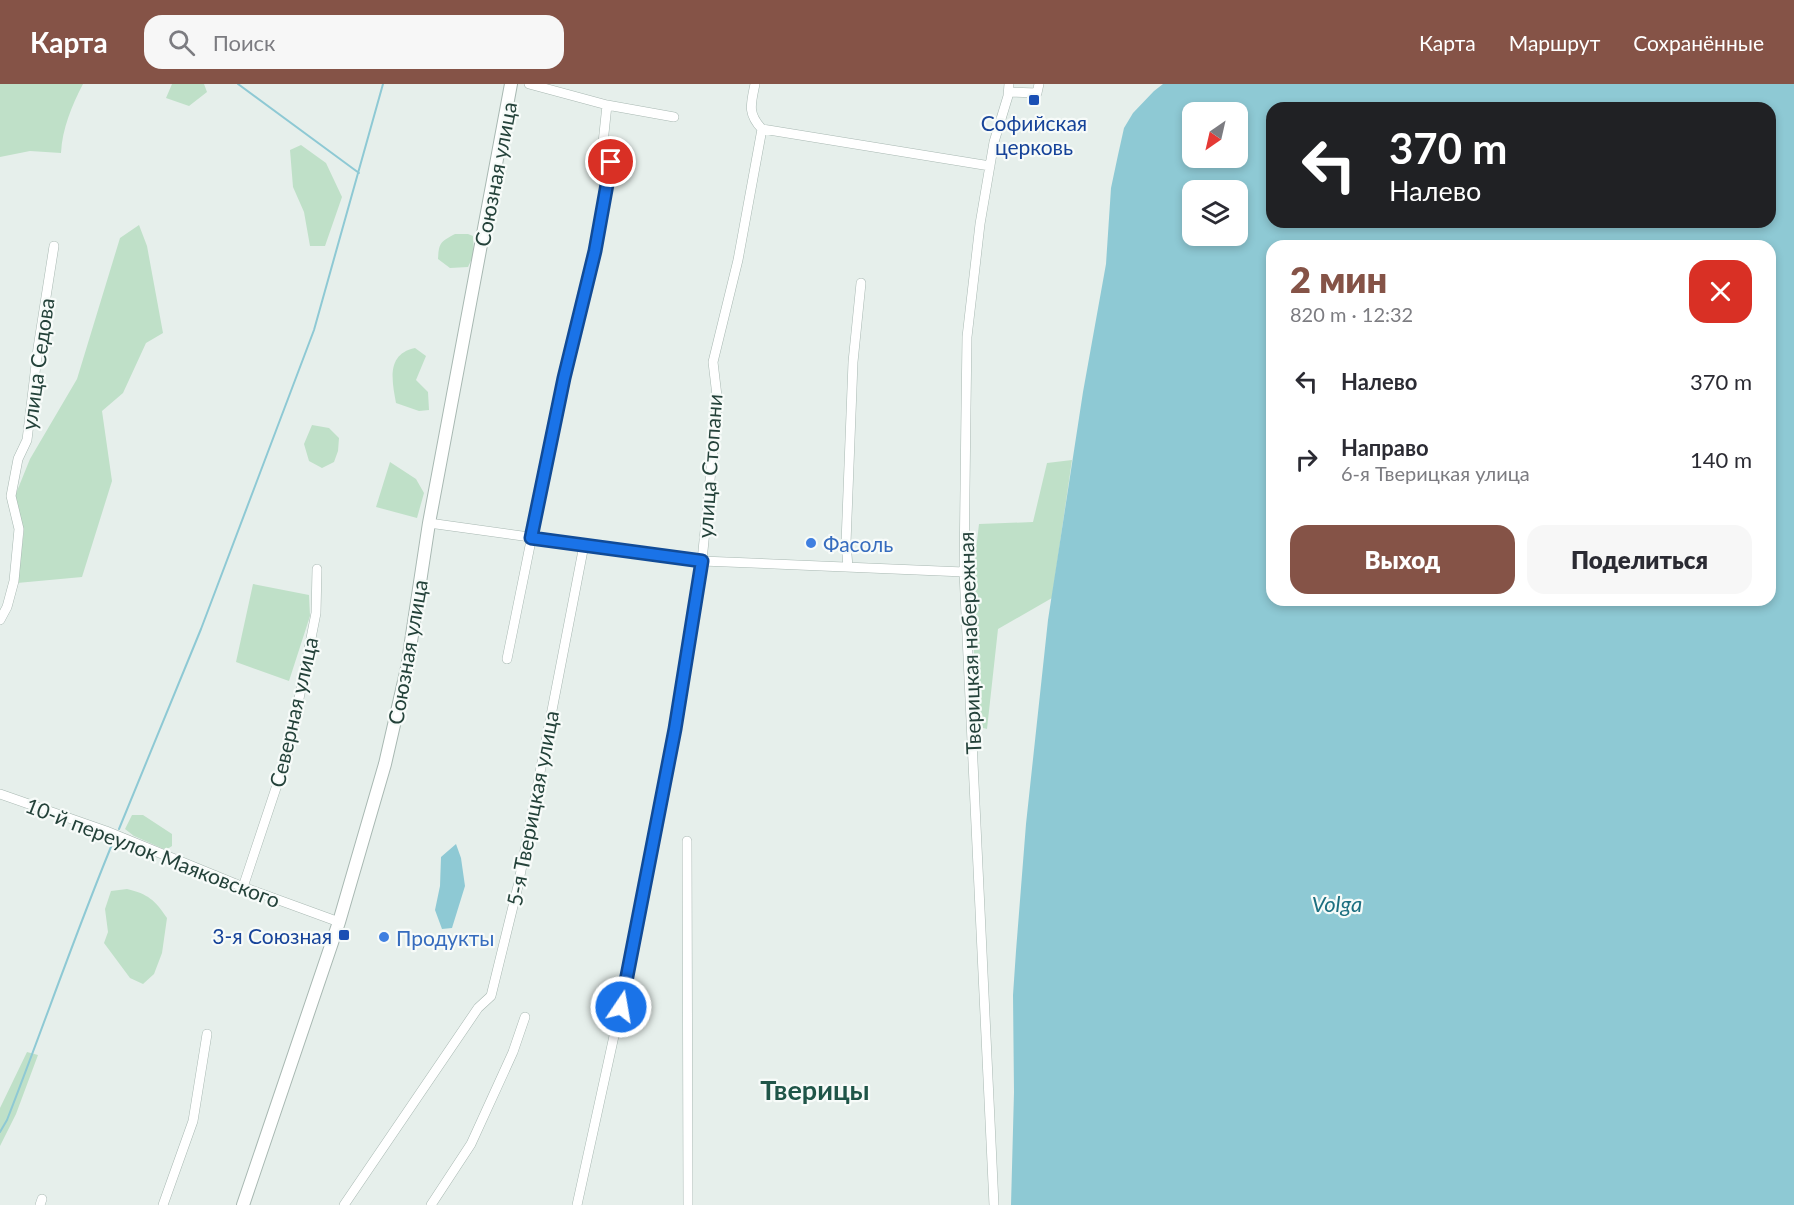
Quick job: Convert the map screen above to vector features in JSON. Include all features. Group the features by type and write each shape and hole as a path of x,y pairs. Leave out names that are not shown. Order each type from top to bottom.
{"street":[{"name":"Союзная улица","path":"243,1205 339,922 385,764 404,679 429,523 512,84"},
{"path":"529,84 607,105 674,117"},
{"path":"754,84 750,106 754,120 762,129 990,166"},
{"path":"1009,88 1037,93 1039,84"},
{"name":"Тверицкая набережная","path":"993,1205 964,572 967,337 980,224 994,142 1009,88"},
{"path":"507,659 564,378 595,251 611,162 603,143 607,105"},
{"name":"улица Стопани","path":"577,1205 635,940 675,729 702,561 716,419 717,396 712,362 738,260 762,129"},
{"name":"улица Седова","path":"0,620 7,607 14,581 18,529 10,496 18,459 27,440 54,246"},
{"path":"848,567 846,543 853,362 861,283"},
{"path":"429,523 702,561 964,572"},
{"name":"5-я Тверицкая улица","path":"344,1205 478,1008 491,996 518,886 584,545"},
{"name":"Северная улица","path":"243,887 289,749 316,613 317,569"},
{"name":"10-й переулок Маяковского","path":"0,794 106,831 243,887 339,922"},
{"path":"687,841 688,1205"},
{"path":"431,1205 471,1144 513,1052 525,1017"},
{"path":"163,1205 194,1121 207,1034"}],"green space":[{"path":"0,84 83,84 68,117 61,153 30,151 0,157"},
{"path":"172,84 204,84 207,92 189,106 166,98"},
{"path":"301,145 326,163 342,197 325,246 310,246 304,212 293,187 290,150"},
{"path":"139,225 147,246 163,333 146,343 123,393 102,411 112,481 82,577 17,583 24,531 15,496 30,459 77,379 120,238"},
{"path":"455,234 473,236 474,254 468,267 450,268 438,259 441,244"},
{"path":"415,348 426,356 416,380 428,392 429,410 419,411 396,403 393,386 395,362 406,351"},
{"path":"312,425 329,428 339,438 334,462 322,468 309,461 304,444"},
{"path":"1072,460 1052,598 998,629 987,729 976,726 972,584 979,524 1033,522 1047,463"},
{"path":"390,462 416,479 424,493 417,518 376,507"},
{"path":"253,584 309,595 310,616 289,681 236,662"},
{"path":"132,815 143,815 172,834 172,846 166,850 134,836 125,829"},
{"path":"127,889 150,899 167,918 162,953 154,974 143,984 130,978 104,943 108,932 105,909 111,891"},
{"path":"27,1052 38,1055 16,1114 0,1146 0,1108"}],"water":[{"name":"Volga","path":"1163,84 1794,84 1794,1205 1011,1205 1014,1092 1013,995 1026,824 1048,620 1083,392 1106,264 1111,188 1124,128 1133,113"},
{"path":"456,844 461,858 465,886 452,928 442,929 435,910 440,886 441,857"}],"waterway":[{"path":"238,84 359,173"},
{"path":"119,829 201,629 314,330 383,84"},
{"path":"0,1132 7,1120 113,842"}],"place":[{"name":"Софийская церковь","path":"1034,100"},
{"name":"Фасоль","path":"811,543"},
{"name":"3-я Союзная","path":"344,935"},
{"name":"Продукты","path":"384,937"}],"district":[{"name":"Тверицы","path":"815,1089"}],"route":[{"path":"611,162 595,251 564,378 531,538 702,561 675,729 621,1007"}]}
